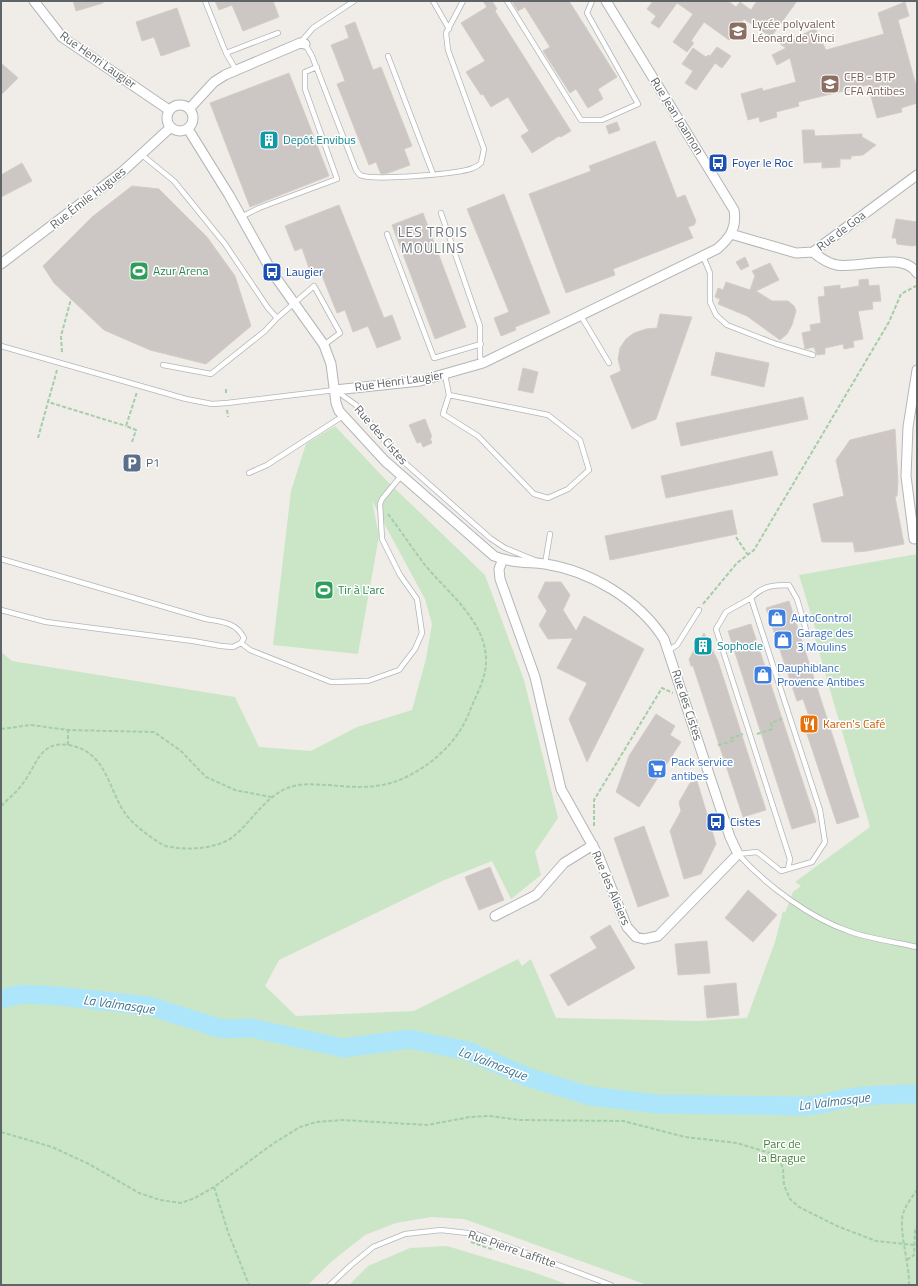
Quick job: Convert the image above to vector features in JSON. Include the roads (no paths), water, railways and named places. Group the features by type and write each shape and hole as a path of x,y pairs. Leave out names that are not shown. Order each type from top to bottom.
{"street":[{"name":"Rue Henri Laugier","path":"34,1 62,38 170,110"},
{"name":"Rue Jean Joannon","path":"606,1 734,210 735,218 731,234"},
{"path":"190,108 214,82 236,70 303,44"},
{"path":"182,104 190,108 194,117 188,129 179,131 171,127 167,119 170,110 173,107 182,104"},
{"name":"Rue Émile Hugues","path":"1,264 142,155 171,127"},
{"path":"188,129 266,261 294,304 324,345 331,364 335,390"},
{"name":"Rue de Goa","path":"731,234 796,253 813,252 917,174"},
{"name":"Rue Henri Laugier","path":"335,390 420,381 483,363 717,249 731,234"},
{"path":"813,252 823,260 837,265 853,266 891,262 903,263 917,273"},
{"path":"914,539 906,476 908,426 917,370"},
{"name":"Rue des Cistes","path":"335,390 336,403 343,416 385,461 484,549 503,560 545,564 592,579 630,603 650,619 664,639 669,650 720,809 738,854"},
{"name":"Rue des Alisiers","path":"503,560 499,570 500,579 536,677 561,789 593,846 627,927 636,937 644,939 658,936 664,932 738,854"},
{"path":"495,916 536,895 564,863 593,846"}],"lane":[{"path":"205,1 226,52 236,70"},
{"path":"354,1 313,28 303,44 317,67 356,170 360,175 375,178 433,174 474,168 481,163 484,157 484,149 448,50 446,39 449,29 463,1"},
{"path":"433,1 449,29"},
{"path":"508,1 580,120 602,120 638,104 587,13 592,1"},
{"path":"226,52 278,33"},
{"path":"388,56 433,174"},
{"path":"241,217 259,208 337,179 305,89 305,72 317,67"},
{"path":"142,155 174,181 224,244 268,308 277,318"},
{"path":"441,213 480,326 480,357 483,363"},
{"path":"387,234 434,358 481,344"},
{"path":"703,256 710,273 710,302 716,315 727,325 776,344 813,355"},
{"path":"163,365 211,374 265,331 277,318 314,286 340,333 324,345"},
{"path":"581,316 609,363"},
{"path":"1,346 186,399 212,404 335,390"},
{"path":"445,375 448,395 443,414 478,436 534,494 548,498 568,488 589,470 580,440 548,415 448,395"},
{"name":"Rue des Cistes","path":"335,390 356,405 396,455 490,538 505,548 545,564"},
{"path":"250,473 267,465 343,416"},
{"path":"241,643 250,650 331,682 368,681 399,670 415,649 422,633 417,599 400,575 382,539 380,504 382,499 401,476"},
{"path":"545,564 550,534"},
{"path":"1,559 206,619 232,624 240,630 244,638 241,643 233,647 221,646 46,622 1,610"},
{"path":"788,869 790,859 716,628 726,612 750,598 759,590 774,585 790,585 797,599 807,633"},
{"path":"738,854 757,852 782,871 812,862 825,842 820,810 750,598"},
{"path":"669,650 677,645 699,610"},
{"path":"738,854 767,882 826,922 852,932 917,947"},
{"name":"Rue Pierre Laffitte","path":"330,1285 373,1247 405,1234 441,1230 476,1234 611,1285"}],"waterway":[{"name":"La Valmasque","path":"1,999 22,994 59,996 149,1006 222,1029 251,1028 344,1048 409,1039 468,1051 527,1077 590,1096 657,1104 806,1106 857,1097 917,1094"}],"place":[{"name":"Lycée polyvalent Léonard de Vinci","path":"738,31"},
{"name":"CFB - BTP CFA Antibes","path":"830,84"},
{"name":"Depôt Envibus","path":"269,140"},
{"name":"Foyer le Roc","path":"718,163"},
{"name":"Azur Arena","path":"139,271"},
{"name":"Laugier","path":"272,272"},
{"name":"P1","path":"132,463"},
{"name":"Tir à L'arc","path":"324,590"},
{"name":"AutoControl","path":"777,618"},
{"name":"Garage des 3 Moulins","path":"783,640"},
{"name":"Sophocle","path":"703,646"},
{"name":"Dauphiblanc Provence Antibes","path":"763,675"},
{"name":"Karen's Café","path":"809,724"},
{"name":"Pack service antibes","path":"657,769"},
{"name":"Cistes","path":"716,822"}],"district":[{"name":"LES TROIS MOULINS","path":"433,240"}],"park label":[{"name":"Parc de la Brague","path":"782,1151"}]}
